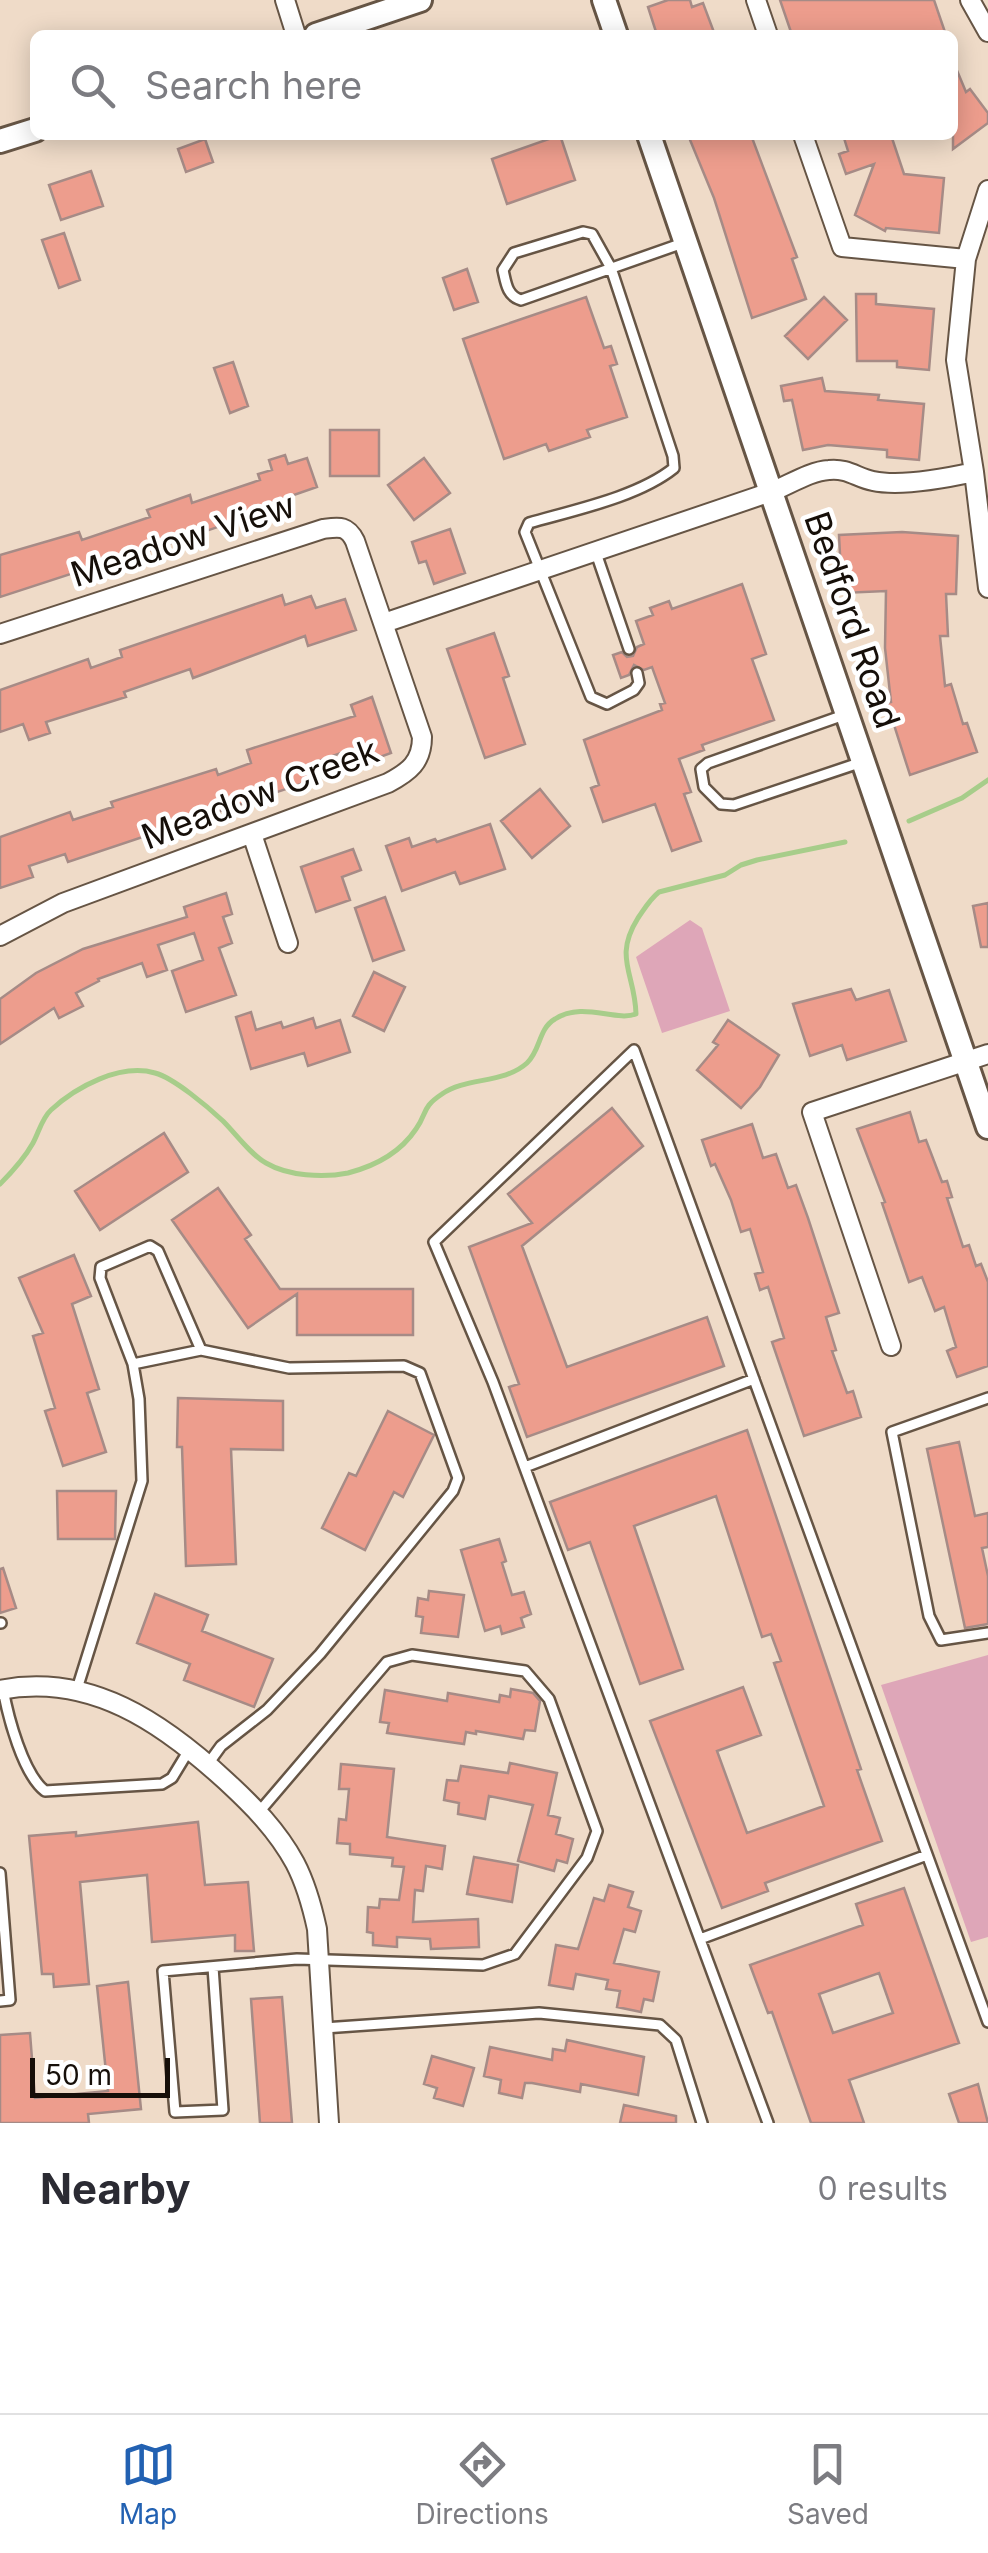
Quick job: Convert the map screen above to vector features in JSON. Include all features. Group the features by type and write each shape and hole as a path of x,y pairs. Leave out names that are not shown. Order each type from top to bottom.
{"main road":[{"path":"331,30 420,0"},
{"path":"604,0 614,30"},
{"path":"0,141 30,132"},
{"name":"Bedford Road","path":"652,140 863,762 977,1058 988,1127"}],"street":[{"path":"284,0 294,30"},
{"path":"756,0 766,30"},
{"path":"970,0 988,32"},
{"path":"805,140 842,246 966,259"},
{"path":"988,190 966,259 956,360 988,588"},
{"path":"384,622 771,492 821,471 850,470 869,481 882,482 949,478 974,472"},
{"name":"Meadow View","path":"0,634 323,529 343,527 355,541 384,622"},
{"name":"Meadow Creek","path":"0,936 63,904 388,784 411,770 422,750 422,737 384,622"},
{"path":"252,834 288,944"},
{"path":"891,1346 812,1112 977,1058"},
{"path":"1,1690 50,1686 76,1689 138,1712 208,1764 259,1812 295,1863 310,1897 320,1961 329,2123"}],"lane":[{"path":"637,673 634,690 607,704 591,697 526,532 529,523 598,503 664,476 674,468 674,456 611,268 592,234 583,232 514,252 503,270 507,289 521,300 611,268 686,242"},
{"path":"595,552 629,650"},
{"path":"847,714 704,765 700,773 704,788 721,804 734,804 863,762"},
{"path":"768,2123 493,1382 434,1242 634,1050 988,2022"},
{"path":"76,1689 142,1482 139,1399 133,1364 100,1278 101,1267 150,1246 158,1251 201,1350"},
{"path":"133,1364 201,1350 289,1368 404,1366 420,1373 458,1478 453,1491 320,1654 267,1710 221,1746 208,1764"},
{"path":"524,1467 754,1379"},
{"path":"988,1398 892,1432 928,1616 941,1640 988,1633"},
{"path":"213,1967 222,2110 175,2112 163,1971 298,1958 483,1965 515,1954 587,1858 598,1831 549,1699 525,1670 412,1656 387,1662 259,1812"},
{"path":"1,1690 33,1782 45,1791 162,1784 172,1778 190,1750"},
{"path":"700,1939 927,1855"},
{"path":"0,1873 10,2000 0,2000"},
{"path":"321,2028 539,2012 660,2025 676,2040 702,2123"}],"shaded area":[{"path":"690,920 702,928 730,1011 662,1033 636,957"},
{"path":"988,1655 988,1937 971,1942 881,1685"}],"building":[{"path":"668,0 690,0 692,7 703,3 713,30 655,30 648,7"},
{"path":"780,0 934,0 944,30 790,30"},
{"path":"958,73 966,92 970,89 988,113 988,123 953,149 953,140 958,140"},
{"path":"205,140 213,162 186,172 178,149"},
{"path":"546,140 562,140 575,180 507,204 492,159"},
{"path":"690,140 753,140 797,257 792,259 806,299 752,318 714,198"},
{"path":"845,140 893,140 904,174 944,178 939,233 886,228 885,231 855,215 874,164 846,174 839,154 848,151"},
{"path":"91,171 103,206 61,220 49,185"},
{"path":"64,233 80,280 59,288 42,240"},
{"path":"467,269 478,302 454,310 443,278"},
{"path":"856,294 876,294 876,304 934,309 929,370 897,367 897,361 857,361"},
{"path":"586,297 604,348 611,346 617,364 610,366 627,417 587,430 590,437 549,451 546,444 504,459 463,339"},
{"path":"824,297 847,320 808,359 785,336"},
{"path":"233,362 248,406 230,413 214,368"},
{"path":"822,378 825,391 879,395 878,400 924,404 919,460 887,457 887,450 828,445 803,450 792,400 784,401 781,386"},
{"path":"330,430 379,430 379,476 330,476"},
{"path":"285,455 288,464 307,458 317,487 262,506 264,511 102,567 101,564 0,597 0,555 79,532 82,540 150,517 147,510 190,495 192,503 260,480 258,474 272,470 269,460"},
{"path":"424,458 450,493 414,520 388,485"},
{"path":"450,529 465,573 434,584 426,561 419,563 412,542"},
{"path":"902,532 958,536 956,594 946,594 948,636 940,636 945,686 951,684 963,724 967,723 977,752 910,775 887,703 891,702 885,648 886,591 842,593 839,535"},
{"path":"742,584 766,654 752,659 774,720 702,745 704,750 679,759 691,792 684,794 701,841 672,851 655,804 603,822 591,788 599,785 584,740 662,710 660,704 665,703 652,667 644,670 634,665 629,675 621,678 613,655 622,652 633,656 637,647 644,644 636,621 653,615 650,608 669,601 672,609"},
{"path":"282,595 285,605 311,596 316,608 345,599 356,630 308,646 305,636 193,678 190,669 124,692 126,697 46,722 50,733 29,740 23,724 0,732 0,690 88,659 91,668 122,657 120,650"},
{"path":"494,633 509,676 503,678 525,744 485,758 447,649"},
{"path":"372,697 391,753 352,767 346,751 308,765 313,780 68,862 65,854 29,866 33,877 0,888 0,837 70,812 73,820 113,807 111,802 216,769 218,775 251,763 247,750 355,716 351,705"},
{"path":"540,789 570,826 532,858 501,821"},
{"path":"490,824 505,869 460,884 455,872 402,891 386,846 409,838 412,847 435,839 437,842"},
{"path":"353,849 361,870 342,877 350,900 316,912 301,867"},
{"path":"226,893 232,914 223,917 232,943 219,948 236,995 186,1012 172,971 203,960 194,933 158,945 167,970 147,977 142,963 98,979 76,993 83,1006 59,1018 54,1008 0,1044 0,999 36,973 83,949 187,917 184,907"},
{"path":"385,897 404,950 373,961 355,908"},
{"path":"988,903 988,947 981,947 973,906"},
{"path":"374,972 405,987 384,1031 353,1016"},
{"path":"851,989 856,1000 889,990 906,1041 847,1060 842,1045 810,1056 793,1004"},
{"path":"251,1012 256,1030 281,1022 283,1028 313,1018 316,1028 340,1020 350,1052 308,1066 304,1053 251,1069 236,1017"},
{"path":"728,1020 779,1055 760,1087 741,1108 697,1070 718,1045 713,1042"},
{"path":"612,1108 643,1146 522,1246 567,1367 707,1317 724,1366 527,1437 509,1387 519,1384 469,1247 532,1223 508,1194"},
{"path":"910,1112 919,1142 926,1140 942,1182 947,1181 952,1197 947,1198 963,1247 969,1245 976,1266 981,1264 988,1282 988,1366 957,1377 947,1351 956,1347 944,1307 935,1311 922,1277 909,1282 882,1203 885,1202 857,1129"},
{"path":"752,1124 763,1158 776,1154 788,1188 796,1185 839,1313 826,1317 836,1350 832,1351 847,1393 853,1391 861,1417 804,1436 772,1342 784,1338 768,1287 760,1290 755,1274 763,1272 750,1229 741,1232 731,1200 715,1164 711,1166 702,1140"},
{"path":"164,1133 188,1172 100,1230 75,1191"},
{"path":"218,1188 251,1235 245,1239 280,1289 413,1289 413,1335 297,1335 297,1294 248,1328 172,1220"},
{"path":"74,1255 91,1296 72,1304 99,1389 87,1393 106,1452 63,1466 45,1411 55,1408 33,1336 43,1333 19,1278"},
{"path":"178,1398 283,1401 283,1450 231,1449 236,1564 186,1566 182,1447 177,1447"},
{"path":"388,1411 434,1435 403,1497 394,1492 365,1550 322,1528 349,1473 356,1476"},
{"path":"747,1430 882,1841 765,1883 768,1891 722,1908 650,1721 743,1687 761,1735 717,1751 747,1833 824,1806 774,1663 781,1661 771,1634 762,1637 716,1496 634,1526 683,1669 640,1684 590,1542 568,1550 550,1502"},
{"path":"959,1442 975,1516 988,1513 988,1547 982,1548 988,1576 988,1624 965,1628 927,1449"},
{"path":"57,1491 116,1491 115,1539 58,1539"},
{"path":"499,1539 512,1595 524,1592 531,1614 521,1618 524,1627 502,1634 500,1626 485,1631 461,1550"},
{"path":"3,1568 16,1608 0,1613 0,1569"},
{"path":"429,1591 464,1595 458,1637 421,1633 423,1617 416,1616 418,1598 428,1600"},
{"path":"155,1594 208,1615 202,1631 273,1659 254,1707 184,1680 190,1664 137,1643"},
{"path":"511,1689 533,1693 540,1701 535,1731 525,1730 523,1739 476,1731 466,1732 464,1744 387,1733 389,1723 380,1722 385,1690 447,1701 448,1693 499,1702 500,1695 510,1697"},
{"path":"510,1763 557,1773 548,1815 560,1818 556,1834 573,1839 567,1863 557,1860 554,1871 518,1861 533,1805 489,1796 485,1819 458,1814 459,1803 444,1800 447,1780 458,1781 461,1766 508,1773"},
{"path":"341,1764 394,1769 387,1837 445,1846 442,1869 426,1866 423,1891 415,1890 413,1922 478,1919 479,1947 431,1949 430,1939 397,1937 397,1947 373,1945 373,1933 367,1932 368,1907 379,1908 380,1899 399,1900 404,1867 392,1866 393,1858 350,1854 350,1844 337,1843 339,1819 346,1820 349,1789 339,1789"},
{"path":"198,1822 205,1885 248,1882 254,1951 235,1951 235,1935 152,1942 147,1875 80,1882 89,1984 54,1987 53,1974 42,1974 29,1836 76,1832 76,1836"},
{"path":"474,1857 518,1865 512,1902 467,1894"},
{"path":"609,1885 633,1892 628,1907 641,1911 635,1932 624,1929 614,1963 659,1972 653,2001 644,1999 641,2012 617,2007 620,1991 606,1989 608,1980 576,1974 573,1989 549,1985 556,1945 578,1949 594,1898 604,1901"},
{"path":"904,1888 959,2043 849,2080 864,2123 811,2123 772,2012 768,2013 750,1965 863,1925 856,1904","holes":["879,1973 893,2013 833,2033 819,1994"]},
{"path":"128,1982 141,2109 88,2114 89,2123 0,2123 0,2035 30,2033 35,2098 108,2091 97,1986"},
{"path":"282,1997 292,2123 260,2123 251,1999"},
{"path":"567,2040 644,2057 638,2095 581,2084 580,2092 525,2083 522,2098 499,2093 501,2080 484,2076 490,2047 552,2060 553,2049 565,2051"},
{"path":"432,2056 474,2068 463,2106 434,2098 437,2088 424,2084"},
{"path":"978,2084 988,2123 959,2123 949,2094"},
{"path":"624,2105 676,2116 676,2123 620,2123"}],"waterway":[{"path":"909,821 962,798 988,780"},
{"path":"0,1184 26,1154 51,1110 99,1079 128,1071 155,1073 181,1087 223,1121 254,1154 275,1167 306,1175 348,1173 368,1167 402,1145 442,1094 518,1070 527,1063 545,1028 555,1019 577,1012 636,1014 627,944 638,918 659,892 725,875 757,860 845,842"}]}
